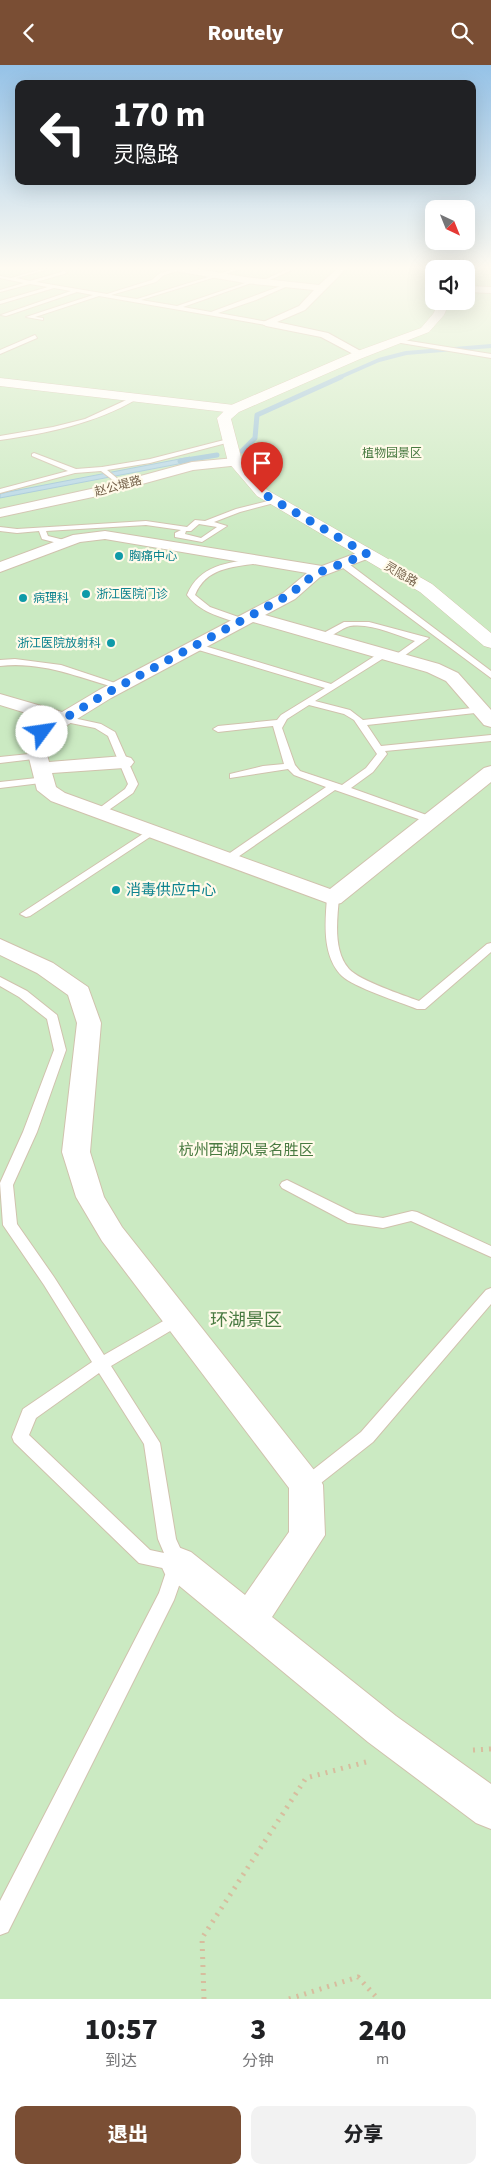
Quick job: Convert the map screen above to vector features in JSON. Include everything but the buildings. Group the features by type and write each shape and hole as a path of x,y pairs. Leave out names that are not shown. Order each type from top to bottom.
{"main road":[{"path":"0,382 234,409 356,356"},
{"name":"灵隐路","path":"234,409 224,418 228,441 235,461 262,493 426,588 491,642"}],"street":[{"name":"赵公堤路","path":"0,513 118,482 192,466 235,461"},
{"path":"0,567 78,539 105,535 324,571"},
{"path":"367,554 315,574 289,595 120,686 33,738 47,790 58,797 333,898 491,772"},
{"path":"246,619 322,636 433,668 452,677 486,715"},
{"path":"0,699 64,719"},
{"path":"42,768 124,762"},
{"path":"0,946 45,968 79,992 89,1023 76,1152 90,1197 112,1234 306,1485 307,1535 248,1621"},
{"path":"178,1563 382,1729 491,1809"}],"lane":[{"path":"0,438 41,432 75,424 105,414 135,398"},
{"path":"0,491 75,471 104,471 228,441"},
{"path":"34,455 75,471"},
{"path":"104,471 118,482"},
{"path":"206,523 238,510 276,501"},
{"path":"198,522 206,523 223,527 202,540 178,535 198,522"},
{"path":"0,529 17,531 146,523 188,529"},
{"path":"42,529 45,537 65,543"},
{"path":"246,619 207,610 196,603 191,595 198,580 210,573 221,568 262,560"},
{"path":"342,563 491,675"},
{"path":"322,636 347,624 369,624 421,640"},
{"path":"431,820 297,773 290,767 277,728 284,717 332,687 437,633"},
{"path":"195,646 332,687"},
{"path":"0,663 39,664 120,686"},
{"path":"228,859 376,765 382,754 360,723 347,712 308,702"},
{"path":"360,723 486,715"},
{"path":"64,719 98,726 112,734 133,783 129,791 99,812"},
{"path":"218,729 280,723"},
{"path":"378,749 491,738"},
{"path":"0,761 42,768"},
{"path":"233,776 263,769 290,767"},
{"path":"0,785 42,768"},
{"path":"26,914 152,831"},
{"path":"333,898 331,933 337,957 346,974 421,1006 489,951"},
{"path":"0,981 23,993 53,1019 60,1050 30,1132 6,1185 10,1225 49,1281 152,1443 167,1539 178,1563 168,1594 0,1923"},
{"path":"287,1185 353,1219 383,1223 412,1216 491,1252"},
{"path":"306,1485 367,1437 491,1294"},
{"path":"177,1320 101,1364 28,1414 20,1437 145,1557 178,1563"}],"path":[{"path":"471,1750 491,1749"},
{"path":"204,1999 202,1938 306,1778 411,1750"},
{"path":"289,1999 358,1977 378,1999"}],"green space":[{"name":"环湖景区","path":"0,356 491,356 491,1999 0,1999"}],"water":[{"path":"190,457 194,461 0,498 0,494 8,492"}],"waterway":[{"path":"338,378 379,360 393,356"},
{"path":"242,451 255,438 257,415 341,377"},
{"path":"180,461 217,455"}],"place":[{"name":"胸痛中心","path":"119,556"},
{"name":"浙江医院门诊","path":"86,594"},
{"name":"病理科","path":"23,598"},
{"name":"浙江医院放射科","path":"111,643"},
{"name":"消毒供应中心","path":"116,890"}],"route":[{"path":"42,732 105,694 289,595 315,574 367,554 262,493"}],"park label":[{"name":"植物园景区","path":"392,453"},
{"name":"杭州西湖风景名胜区","path":"246,1150"}]}
